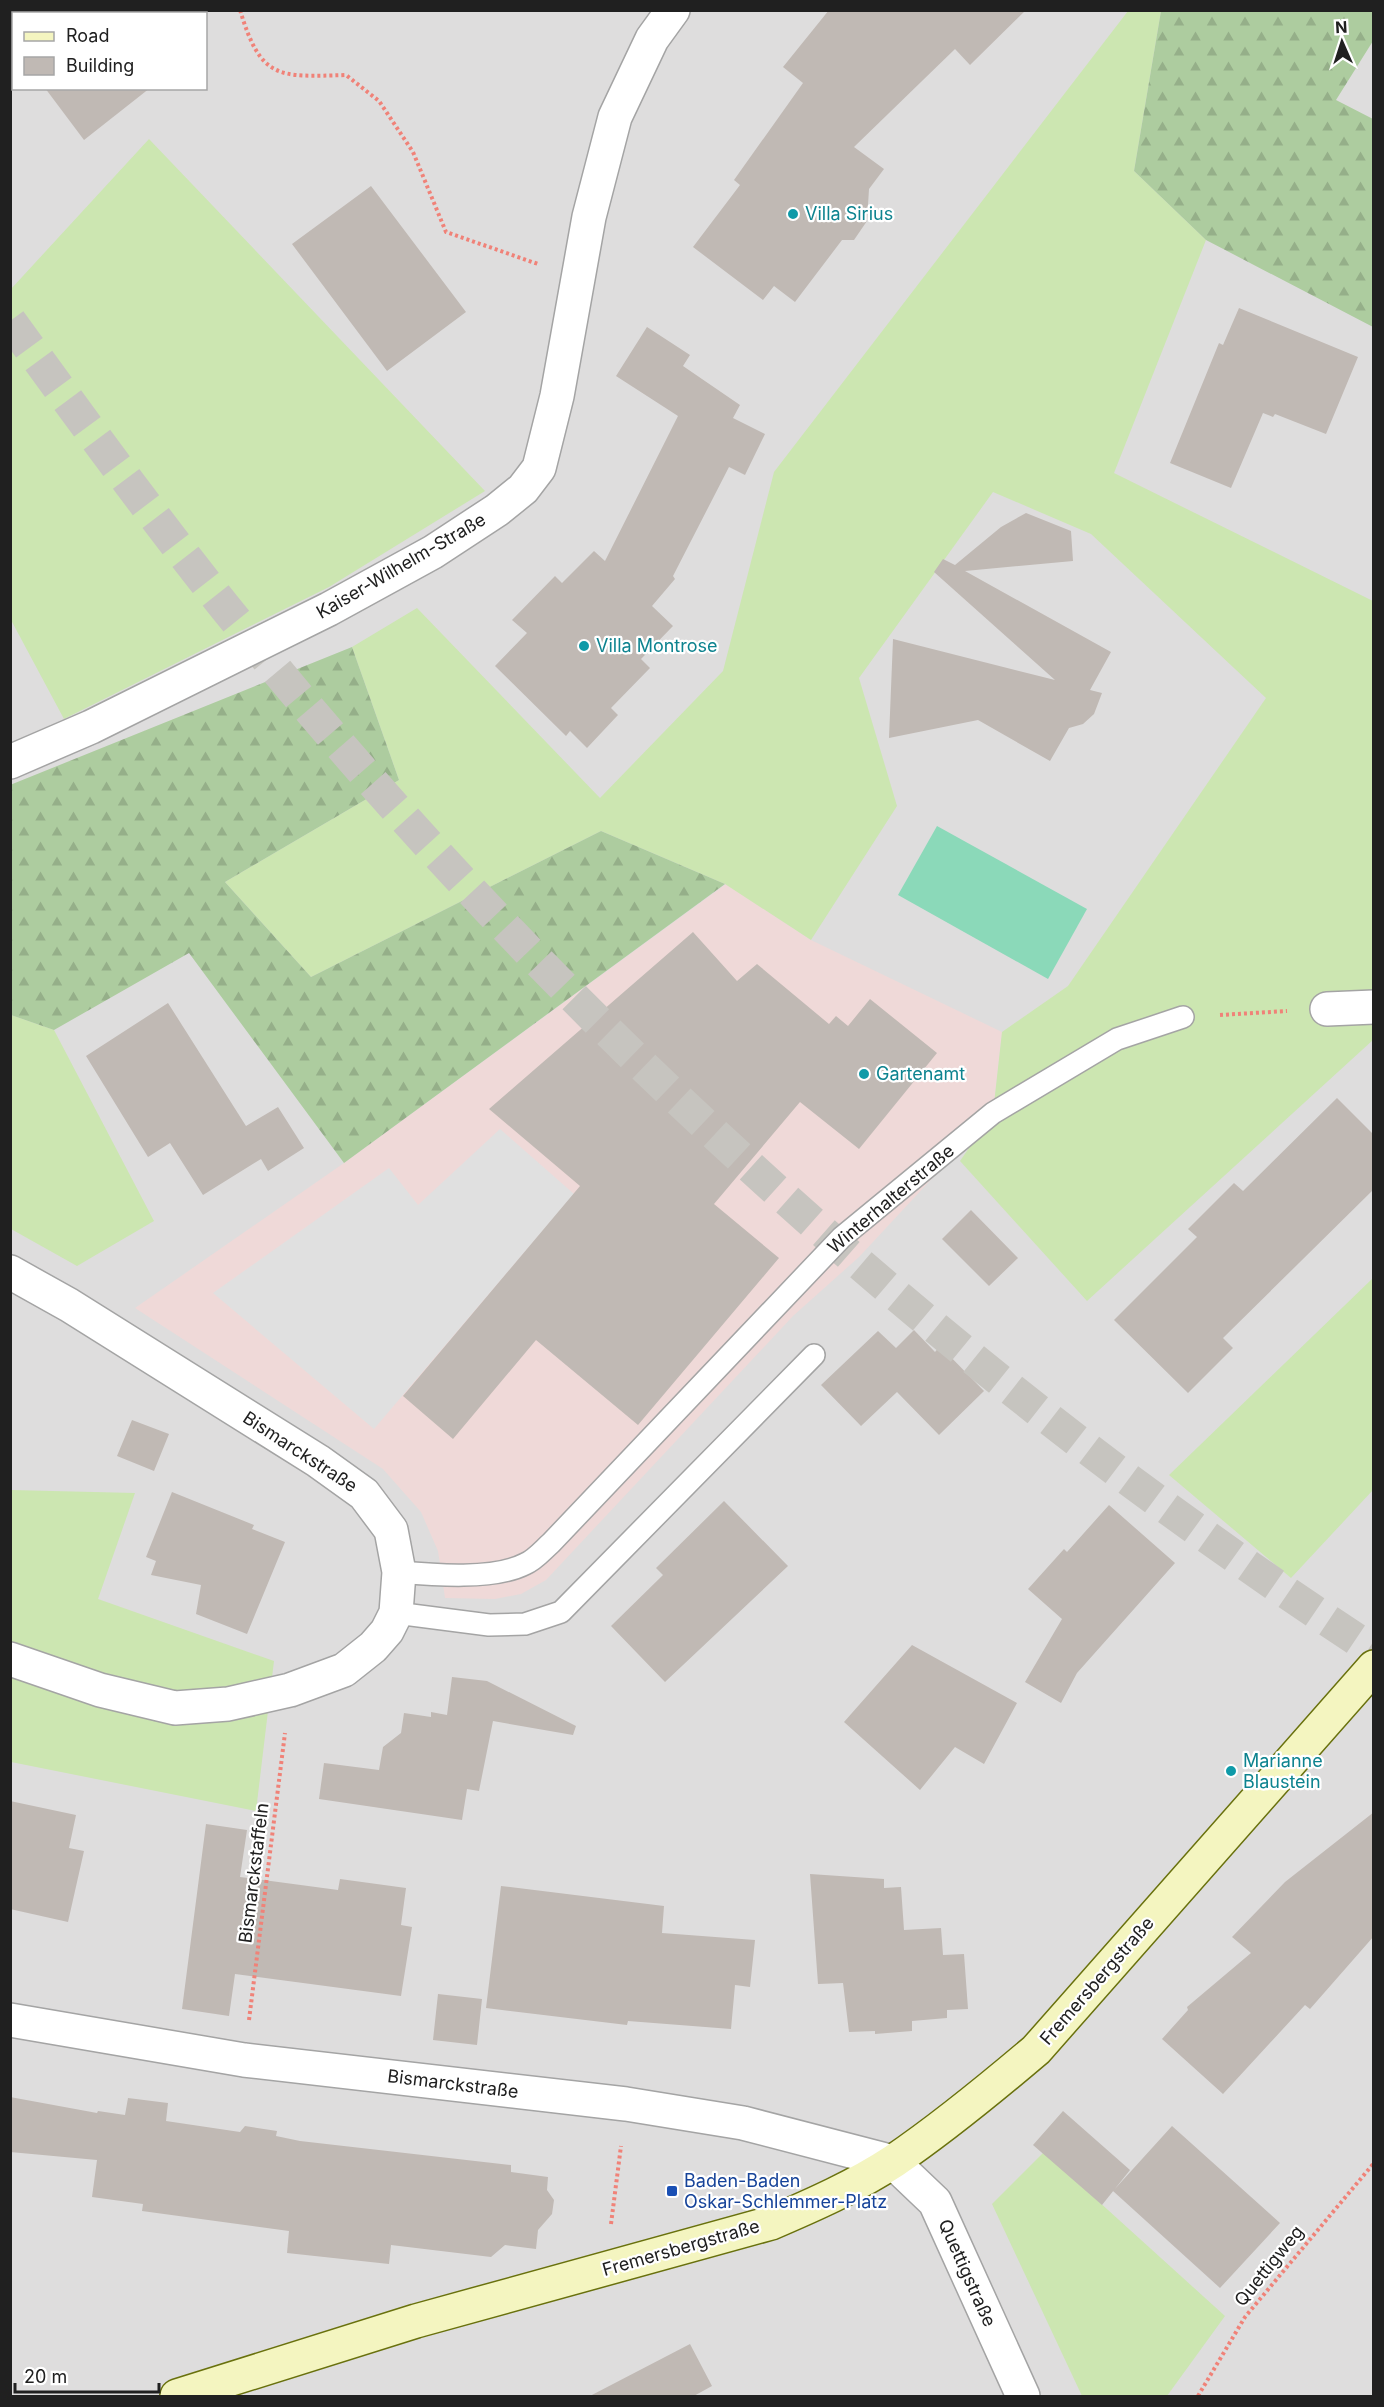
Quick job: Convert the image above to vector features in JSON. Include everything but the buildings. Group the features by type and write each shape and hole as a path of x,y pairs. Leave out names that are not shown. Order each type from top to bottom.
{"main road":[{"name":"Fremersbergstraße","path":"177,2397 416,2322 771,2223 818,2203 893,2162 973,2104 1036,2050 1374,1667"}],"street":[{"name":"Kaiser-Wilhelm-Straße","path":"10,762 91,727 329,609 432,552 496,510 522,489 539,468 557,396 589,218 615,117 652,39 673,10"},
{"path":"1327,1009 1374,1007"},
{"name":"Bismarckstraße","path":"10,1272 69,1305 318,1461 364,1494 390,1530 399,1572 396,1613 387,1631 373,1647 344,1670 290,1690 228,1704 175,1708 100,1690 10,1659"},
{"name":"Bismarckstraße","path":"10,2020 244,2060 626,2104 743,2123 893,2162"},
{"name":"Quettigstraße","path":"893,2162 935,2202 1023,2397"}],"lane":[{"name":"Winterhalterstraße","path":"399,1572 445,1576 514,1569 528,1563 559,1535 842,1237 993,1113 1117,1039 1183,1017"},
{"path":"396,1613 489,1625 525,1624 561,1612 814,1355"}],"path":[{"path":"240,10 257,56 275,71 314,76 346,75 379,101 413,152 447,232 578,278"},
{"path":"1183,1017 1327,1009"},
{"name":"Bismarckstaffeln","path":"244,2060 290,1690"},
{"path":"605,2270 626,2104"},
{"name":"Quettigweg","path":"1198,2397 1245,2317 1374,2163"}],"shaded area":[{"path":"11,11 1373,11 1373,2396 11,2396"},
{"path":"726,884 811,940 1002,1032 993,1113 859,1257 793,1316 546,1580 521,1594 495,1599 445,1598 438,1551 421,1512 383,1469 135,1308 344,1163"},
{"path":"500,1129 574,1194 374,1429 213,1293 389,1168 418,1205"}],"green space":[{"path":"1128,11 1161,11 1134,171 1206,240 1114,473 1373,601 1373,1040 1087,1301 960,1161 993,1113 1002,1032 1068,986 1266,698 1091,534 993,492 859,678 897,806 811,940 725,884 601,831 311,977 225,882 399,780 352,647 417,608 600,798 723,671 774,472"},
{"path":"1161,11 1373,11 1373,41 1336,100 1373,119 1373,327 1206,240 1134,171"},
{"path":"149,139 485,491 329,587 64,719 11,620 11,289"},
{"path":"352,647 399,780 225,882 311,977 601,831 725,884 344,1163 189,953 54,1030 11,1015 10,785"},
{"path":"937,826 1087,909 1048,979 898,895"},
{"path":"11,1015 54,1030 154,1221 77,1266 11,1229"},
{"path":"1373,1278 1373,1490 1291,1578 1169,1475"},
{"path":"11,1490 135,1493 98,1599 274,1661 256,1811 11,1762"},
{"path":"1044,2152 1225,2316 1167,2396 1082,2396 992,2204"}],"tunnel":[{"path":"10,321 196,571 349,755 479,900 616,1039 758,1174 905,1302 1057,1425 1213,1541 1374,1651"}],"place":[{"name":"Villa Sirius","path":"793,214"},
{"name":"Villa Montrose","path":"584,646"},
{"name":"Gartenamt","path":"864,1074"},
{"name":"Marianne Blaustein","path":"1231,1771"},
{"name":"Baden-Baden Oskar-Schlemmer-Platz","path":"672,2191"}]}
